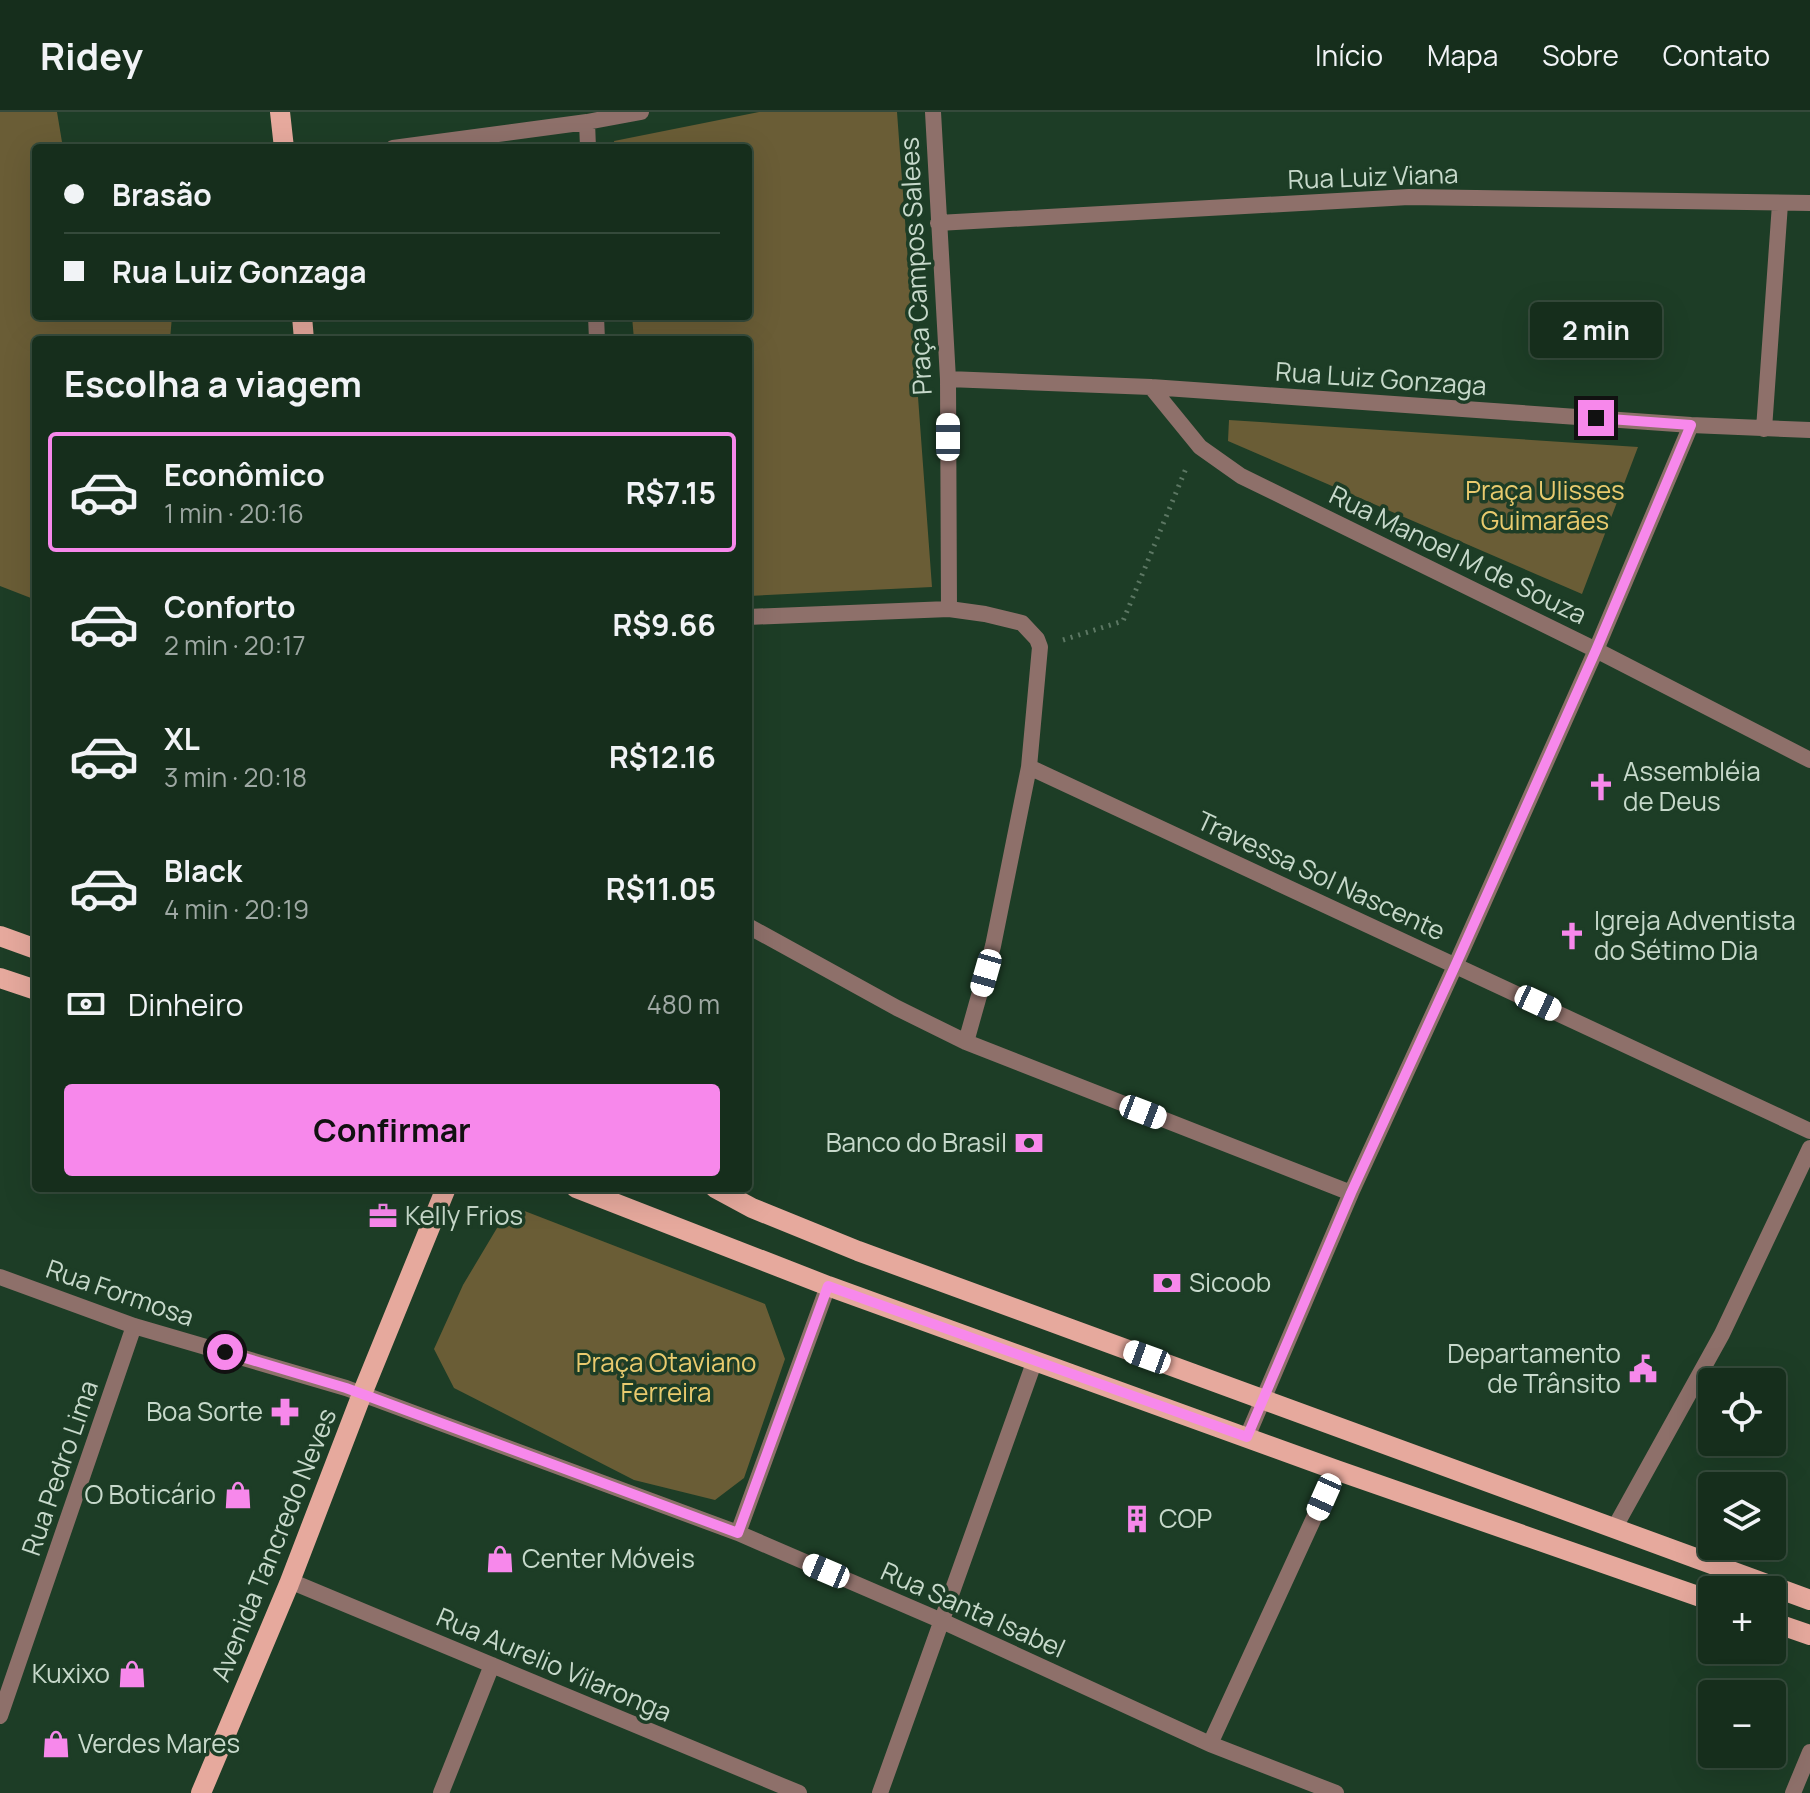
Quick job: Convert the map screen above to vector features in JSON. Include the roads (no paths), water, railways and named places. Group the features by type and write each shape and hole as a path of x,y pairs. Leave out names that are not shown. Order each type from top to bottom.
{"main road":[{"path":"280,112 284,144"},
{"path":"0,936 32,948"},
{"path":"0,978 32,989"},
{"name":"Avenida Tancredo Neves","path":"201,1793 290,1581 443,1192"},
{"path":"586,1192 828,1286 1336,1470 1698,1596"},
{"path":"722,1192 752,1208 858,1251 1810,1600"},
{"path":"1786,1627 1810,1635"}],"street":[{"path":"423,144 641,112"},
{"name":"Praça Campos Salees","path":"933,112 948,379 949,609"},
{"path":"587,122 588,144"},
{"name":"Rua Luiz Viana","path":"938,223 1409,197 1810,203"},
{"path":"1764,429 1780,204"},
{"name":"Rua Luiz Gonzaga","path":"948,379 1151,387 1691,425 1810,430"},
{"name":"Rua Manoel M de Souza","path":"1151,387 1196,443 1241,476 1596,650 1810,760"},
{"path":"1247,1437 1351,1193 1596,650 1691,425"},
{"path":"752,617 949,609 1022,623 1037,639 1040,647 1029,767 993,946 966,1042"},
{"name":"Travessa Sol Nascente","path":"1029,767 1810,1131"},
{"path":"752,928 966,1042 1351,1193"},
{"path":"1615,1527 1722,1334 1810,1148"},
{"name":"Rua Formosa","path":"0,1277 134,1326 362,1394"},
{"path":"738,1533 828,1286"},
{"name":"Rua Pedro Lima","path":"0,1716 134,1326"},
{"path":"880,1793 1035,1360"},
{"name":"Rua Santa Isabel","path":"362,1394 738,1533 942,1621 1210,1744 1336,1793"},
{"path":"1210,1744 1336,1470"},
{"name":"Rua Aurelio Vilaronga","path":"290,1581 799,1793"},
{"path":"441,1793 492,1665"},
{"path":"1793,1793 1810,1752"}],"place":[{"name":"Assembléia de Deus","path":"1601,787"},
{"name":"Igreja Adventista do Sétimo Dia","path":"1572,936"},
{"name":"Banco do Brasil","path":"1029,1143"},
{"name":"Kelly Frios","path":"383,1216"},
{"name":"Sicoob","path":"1167,1283"},
{"name":"Departamento de Trânsito","path":"1643,1369"},
{"name":"Boa Sorte","path":"285,1412"},
{"name":"O Boticário","path":"238,1495"},
{"name":"COP","path":"1137,1519"},
{"name":"Center Móveis","path":"500,1559"},
{"name":"Kuxixo","path":"132,1674"},
{"name":"Verdes Mares","path":"56,1744"}],"park label":[{"name":"Praça Ulisses Guimarães","path":"1545,506"},
{"name":"Praça Otaviano Ferreira","path":"666,1378"}]}
